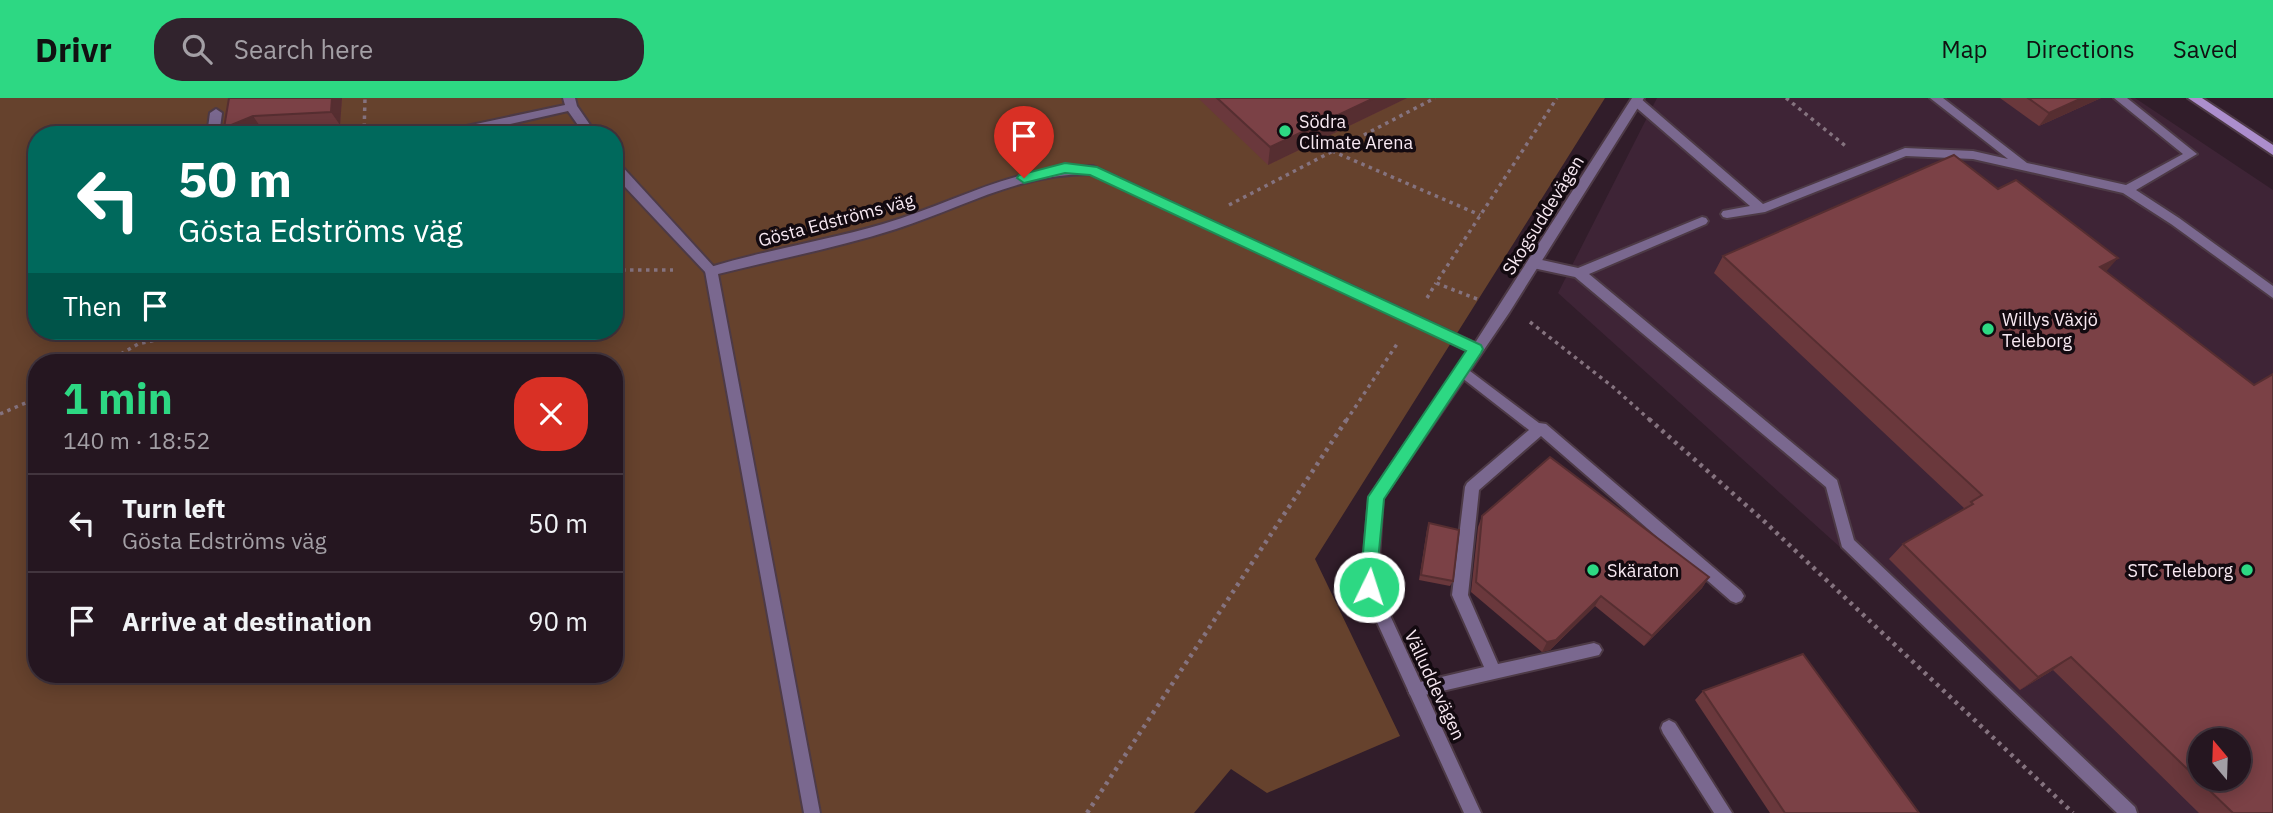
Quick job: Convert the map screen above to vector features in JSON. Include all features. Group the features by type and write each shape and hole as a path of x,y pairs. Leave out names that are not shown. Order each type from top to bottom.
{"main road":[{"path":"2193,98 2273,151"}],"street":[{"path":"1936,98 2024,165"},
{"path":"2120,98 2191,154 2127,190"},
{"path":"1637,99 1761,209"},
{"name":"Skogsuddevägen","path":"1476,349 1504,310 1637,99"},
{"path":"482,126 570,103 586,126"},
{"path":"214,126 216,113"},
{"path":"1727,214 1761,209 1905,152 1935,152 2024,165 2127,190 2273,293"},
{"name":"Gösta Edströms väg","path":"711,271 890,227 1003,183 1065,168 1093,170 1476,349"},
{"path":"623,177 711,271 812,813"},
{"path":"1579,273 1702,221"},
{"path":"1533,263 1579,273 1832,484 1847,543 2129,813"},
{"name":"Välluddevägen","path":"1473,813 1369,587 1376,497 1476,349"},
{"path":"1462,370 1538,430"},
{"path":"1494,672 1460,595 1472,488 1541,428 1736,596"},
{"path":"1416,690 1594,650"},
{"path":"1669,729 1724,813"}],"path":[{"path":"364,126 365,98"},
{"path":"1222,208 1436,98"},
{"path":"1557,98 1436,283 1539,326 1613,387 1765,522 2073,813"},
{"path":"1786,98 1870,166"},
{"path":"1331,151 1480,215"},
{"path":"623,270 711,271"},
{"path":"1087,813 1413,320"},
{"path":"121,354 138,344 156,340"},
{"path":"0,414 28,402"}],"shaded area":[{"path":"0,98 1605,98 1315,559 1400,736 1267,793 1231,769 1194,813 0,813"},
{"path":"1657,98 2135,98 2273,190 2273,813 2135,813 1558,293"}],"building":[{"path":"229,98 332,98 331,112 253,116 224,126"},
{"path":"1217,98 1374,98 1270,147"},
{"path":"2028,98 2082,98 2049,113"},
{"path":"1954,155 1998,189 2016,180 2118,258 2100,267 2254,385 2273,374 2273,813 2233,813 2210,791 2251,791 2251,728 2188,728 2188,770 2071,657 2038,677 1903,544 1973,504 1971,502 1982,495 1723,256"},
{"name":"Skäraton","path":"1550,457 1709,577 1652,636 1601,596 1556,640 1547,642 1476,582 1482,516"},
{"path":"1429,523 1459,530 1453,581 1421,575"},
{"path":"1803,654 1919,813 1785,813 1703,691"}],"place":[{"name":"Södra Climate Arena","path":"1285,131"},
{"name":"Willys Växjö Teleborg","path":"1988,329"},
{"name":"Skäraton","path":"1593,570"},
{"name":"STC Teleborg","path":"2247,570"}],"route":[{"path":"1024,178 1065,168 1093,170 1476,349 1376,497 1369,587"}]}
